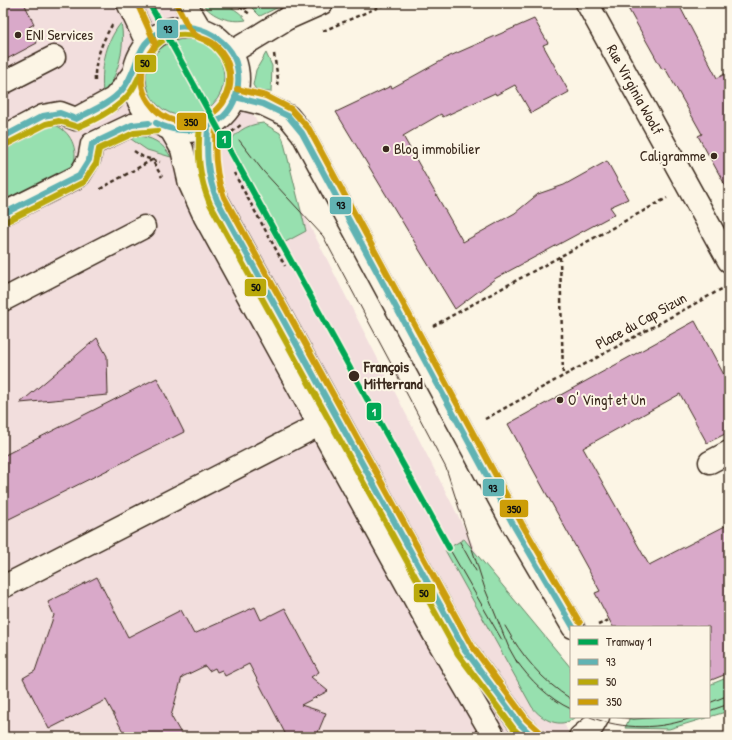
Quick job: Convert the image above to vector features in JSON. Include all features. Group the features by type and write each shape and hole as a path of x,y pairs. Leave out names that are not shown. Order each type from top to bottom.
{"street":[{"path":"128,3 147,43"},
{"path":"185,3 198,27"},
{"path":"232,52 286,19 322,3"},
{"name":"Rue Virginia Woolf","path":"587,3 729,261"},
{"path":"92,144 132,125 163,126 190,132 208,127 225,114 235,97 238,82 237,67 232,52 218,36 198,27 176,27 164,30 147,43 137,57 133,74 135,92 143,109 163,126 182,149 190,184 204,217 434,634 494,737"},
{"path":"3,83 54,57"},
{"path":"76,119 113,98 133,74"},
{"path":"235,97 263,104 288,116 302,133 511,521 572,626"},
{"path":"3,137 43,116 60,113 76,119 89,134 92,144 89,160 79,176 3,214"},
{"path":"208,127 205,148 207,174 217,200 465,650 515,718 533,737"},
{"path":"3,300 144,227"},
{"path":"3,587 319,425"},
{"path":"710,462 729,452"},
{"path":"580,737 593,726 597,718"}],"path":[{"path":"234,3 250,14"},
{"path":"244,9 254,3"},
{"path":"322,31 388,3"},
{"path":"96,84 95,72 97,62 104,40 114,23"},
{"path":"272,51 278,79 276,90"},
{"path":"274,55 281,51"},
{"path":"229,134 247,122"},
{"path":"130,148 143,157 163,163"},
{"path":"232,170 285,266"},
{"path":"433,326 688,186"},
{"path":"560,257 563,376"},
{"name":"Place du Cap Sizun","path":"485,419 729,285"},
{"path":"598,626 609,620"}],"shaded area":[{"path":"3,3 196,3 571,737 3,737"}],"green space":[{"path":"202,3 221,4 227,6 237,11 246,20 234,21 222,18 211,12"},
{"path":"262,3 287,3 260,16 251,7"},
{"path":"121,23 122,41 120,61 113,79 103,95 103,66 107,48 115,31"},
{"path":"185,38 200,41 213,49 221,62 224,77 221,92 213,105 200,113 185,116 170,113 157,105 149,92 146,77 149,62 157,49 170,41"},
{"path":"266,53 272,66 271,92 257,91 253,85 256,70"},
{"path":"263,123 280,133 283,139 306,231 278,246 225,148 236,134 245,128"},
{"path":"53,124 65,131 72,141 75,154 73,167 3,204 3,145"},
{"path":"128,137 146,137 156,141 168,152 171,157 147,150"},
{"path":"464,539 570,667 570,718 574,718 570,721 564,723 552,722 541,716 532,707 445,550"},
{"path":"729,677 729,711 710,717 710,685"},
{"path":"630,718 706,718 669,729 625,728"}],"building":[{"name":"ENI Services","path":"3,3 24,3 34,24 29,27 37,43 3,61"},
{"path":"625,3 678,3 717,78 729,72 729,192 698,136 702,134 665,68 662,69"},
{"path":"534,19 548,43 543,45 569,92 531,113 515,85 496,95 495,93 443,117 441,114 403,136 463,242 515,213 538,194 564,185 607,161 628,199 610,207 615,214 496,278 455,309 336,112 391,86 392,88 450,56"},
{"path":"695,321 729,384 729,432 707,443 680,394 583,448 649,565 729,524 729,673 710,681 710,626 612,626 595,593 600,591 508,424"},
{"path":"97,338 107,356 108,395 20,403"},
{"path":"157,378 184,432 3,522 3,456"},
{"path":"97,577 128,637 181,610 194,634 255,607 261,620 285,608 319,672 311,677 328,691 301,705 326,713 316,737 287,737 249,664 225,676 222,670 217,672 215,668 209,671 205,666 182,677 171,716 183,737 126,737 106,700 49,729 23,678 35,671 54,615 48,602"}],"tram line":[{"name":"1","path":"149,3 449,548"},
{"path":"239,140 263,171 323,236 388,358 446,468 485,589 509,648 518,664"},
{"path":"460,542 476,571"},
{"path":"449,548 502,640"},
{"path":"505,626 518,648 542,676 570,698"},
{"path":"516,660 540,688 555,700 570,708"},
{"path":"710,703 729,695"},
{"path":"710,711 729,704"},
{"path":"593,718 616,724 642,727 668,724 691,718"},
{"path":"625,718 651,718"}],"transit line":[{"name":"350","path":"137,3 155,43 143,65 142,82 145,94 149,102 161,115 176,121 191,122 205,118 218,109 226,97 230,81 228,64 223,54 212,43 193,33 186,24 178,7"},
{"name":"93","path":"3,137 43,116 60,113 76,119 106,103 117,95 126,85 145,44 155,35 165,30 177,27 190,27 202,30 223,42 234,57 237,68 237,91 231,108 223,117 203,128 179,130 167,128 156,123"},
{"name":"50","path":"7,144 46,124 59,121 78,127 112,109 124,99 134,87 151,52 164,39 173,36 186,35 198,37 218,50 225,60 229,72 229,84 225,97 219,107 203,121"},
{"name":"350","path":"237,89 266,96 291,109 309,129 522,524 580,623"},
{"name":"93","path":"235,97 263,104 288,116 302,133 515,528 572,626"},
{"name":"93","path":"3,214 79,176 89,160 92,144 132,125 149,123"},
{"name":"50","path":"200,126 199,156 201,175 210,204 458,654 514,729 522,737"},
{"name":"93","path":"208,127 207,146 209,173 217,200 465,650 520,724 533,737"},
{"name":"350","path":"216,128 216,163 224,197 472,646 526,719 539,731"},
{"name":"50","path":"7,221 84,182 96,164 99,149 134,133 157,131"}],"place":[{"name":"ENI Services","path":"18,35"},
{"name":"Blog immobilier","path":"386,149"},
{"name":"Caligramme","path":"714,156"},
{"name":"François Mitterrand","path":"354,376"},
{"name":"O' Vingt et Un","path":"560,400"}]}
